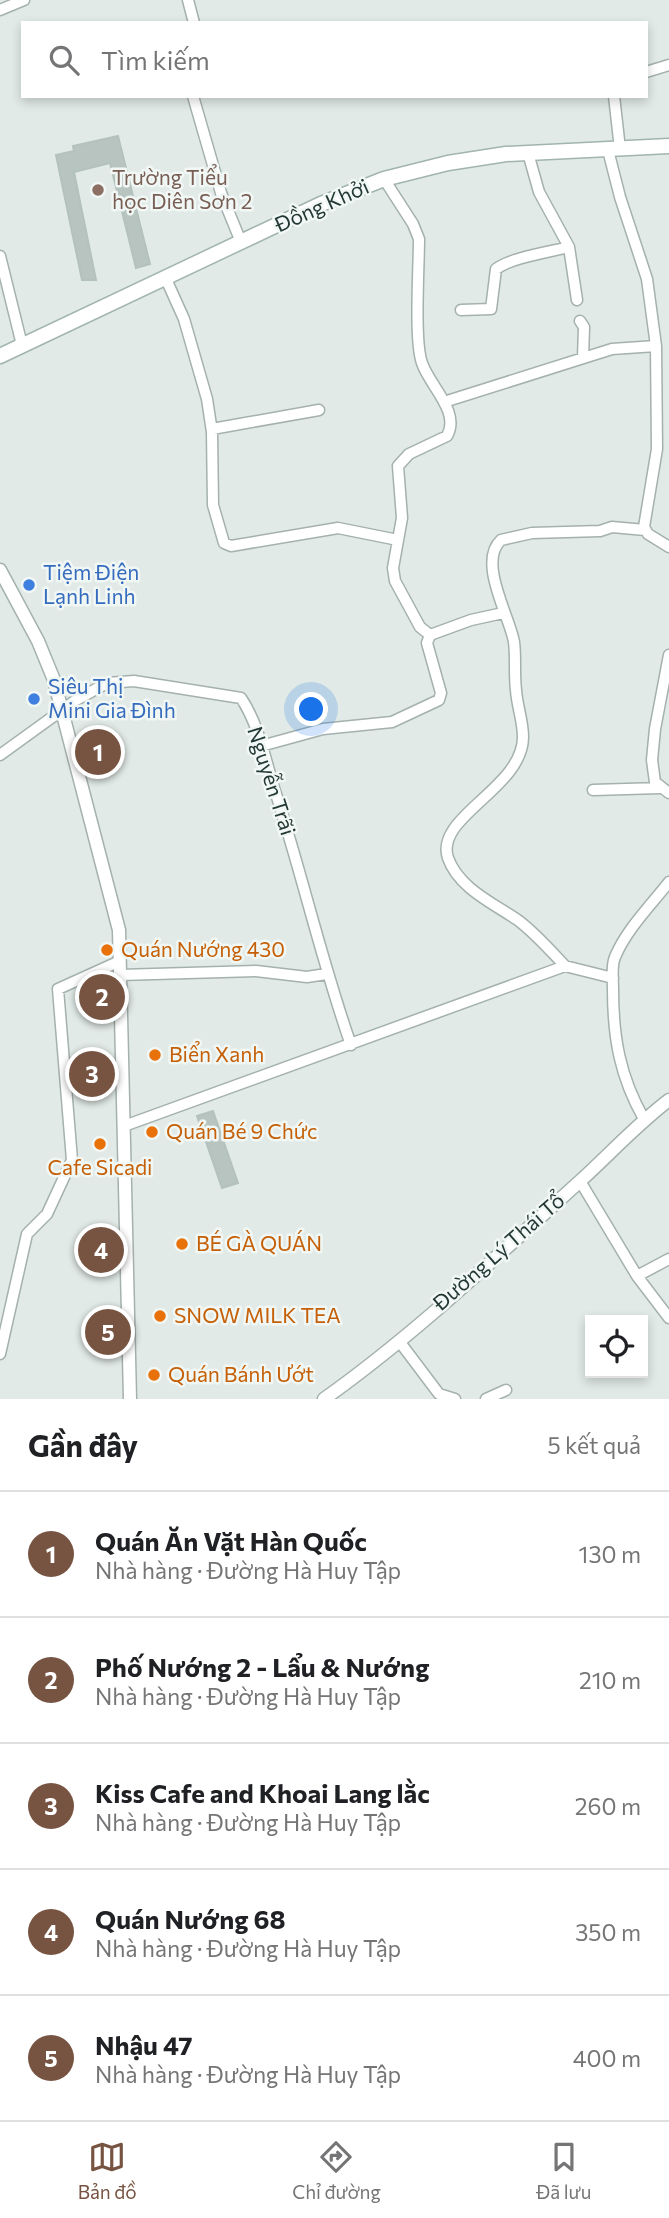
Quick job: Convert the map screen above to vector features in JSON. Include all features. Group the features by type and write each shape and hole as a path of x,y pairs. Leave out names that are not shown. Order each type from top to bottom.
{"main road":[{"name":"Đồng Khởi","path":"0,356 321,204 384,179 448,163 528,153 669,146"}],"street":[{"path":"0,10 24,0"},
{"path":"188,0 193,21"},
{"path":"648,71 669,65"},
{"path":"194,98 221,193 241,242"},
{"path":"614,98 614,150 647,279 656,346 657,449 644,517 645,530"},
{"path":"528,153 539,192 569,247 577,300"},
{"path":"384,179 413,224 419,239 420,355 444,402 451,424 447,436 409,454 398,466 402,518 393,568 398,590 420,627 430,635"},
{"path":"461,310 491,309 496,269 506,261 531,258 569,247"},
{"path":"0,256 22,345"},
{"path":"166,279 190,336 212,429 213,505 226,546 338,528 366,531 398,540"},
{"path":"580,321 584,327 583,358"},
{"path":"444,402 612,349 656,346"},
{"path":"212,429 319,410"},
{"path":"613,978 565,965 519,921 466,883 448,858 447,840 454,828 507,776 522,755 523,736 516,690 514,643 503,613 493,560 494,549 500,540 532,533 600,531 612,527 645,530 669,547"},
{"path":"0,570 38,641 64,710 119,930 130,1399"},
{"path":"261,746 323,729 392,722 439,700 441,693 427,643 430,635 471,620 503,613"},
{"path":"664,790 653,778 652,760 669,655"},
{"name":"Nguyễn Trãi","path":"0,755 96,688 118,680 235,695 247,706 261,746 326,974 351,1045"},
{"path":"593,790 664,790"},
{"path":"644,1119 628,1090 617,1052 613,1030 613,961 669,882"},
{"path":"0,1354 27,1234 47,1214 72,1160 58,989 120,961"},
{"path":"124,1126 565,965"},
{"path":"120,975 256,971 307,977 326,974"},
{"name":"Đường Lý Thái Tổ","path":"324,1399 399,1341 580,1181 644,1119 669,1100"},
{"path":"580,1181 638,1276 669,1318"},
{"path":"638,1276 669,1259"},
{"path":"399,1341 436,1397 455,1399"},
{"path":"486,1399 506,1390"}],"building":[{"path":"118,136 150,264 136,268 110,163 74,172 96,280 82,280 56,155 74,151 73,146"},
{"path":"213,1111 238,1183 222,1188 197,1116"}],"place":[{"name":"Trường Tiểu học Diên Sơn 2","path":"98,190"},
{"name":"Tiệm Điện Lạnh Linh","path":"29,585"},
{"name":"Siêu Thị Mini Gia Đình","path":"34,699"},
{"name":"Quán Ăn Vặt Hàn Quốc","path":"98,752"},
{"name":"Quán Nướng 430","path":"107,950"},
{"name":"Phố Nướng 2 - Lẩu & Nướng","path":"102,997"},
{"name":"Biển Xanh","path":"155,1055"},
{"name":"Kiss Cafe and Khoai Lang lằc","path":"92,1074"},
{"name":"Quán Bé 9 Chức","path":"152,1132"},
{"name":"Cafe Sicadi","path":"100,1144"},
{"name":"BÉ GÀ QUÁN","path":"182,1244"},
{"name":"Quán Nướng 68","path":"101,1250"},
{"name":"SNOW MILK TEA","path":"160,1316"},
{"name":"Nhậu 47","path":"108,1332"},
{"name":"Quán Bánh Ướt","path":"154,1375"}]}
